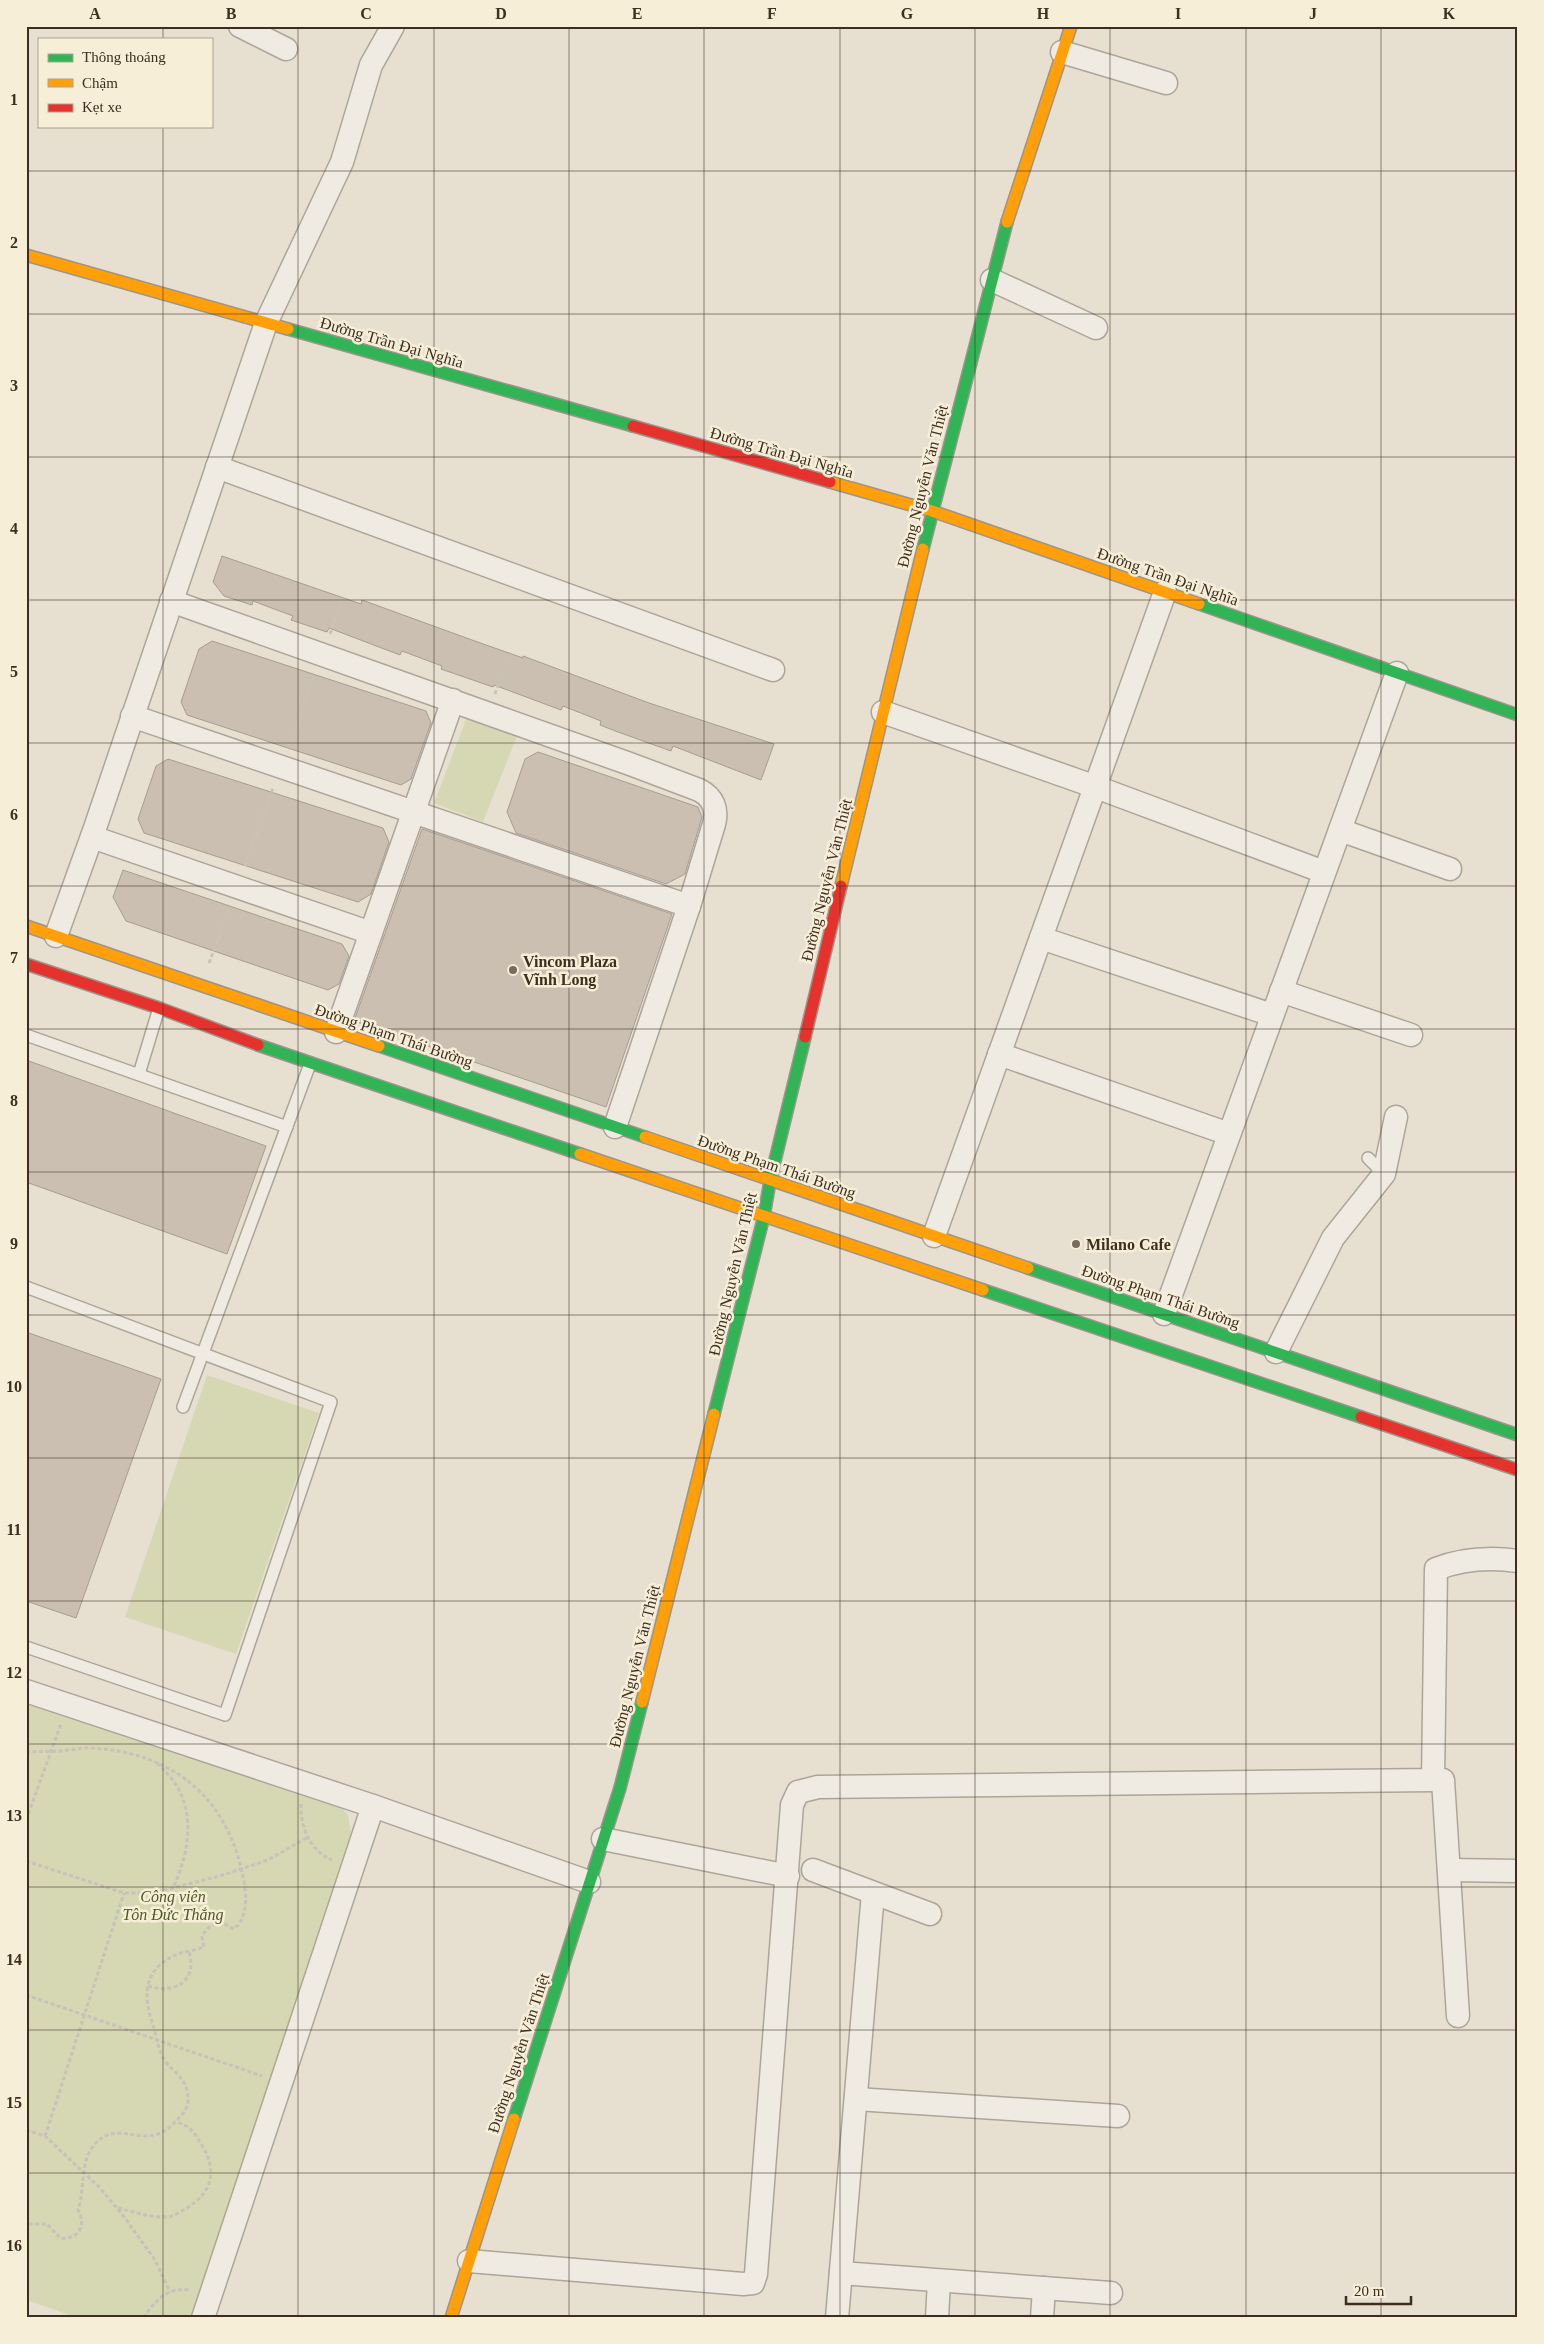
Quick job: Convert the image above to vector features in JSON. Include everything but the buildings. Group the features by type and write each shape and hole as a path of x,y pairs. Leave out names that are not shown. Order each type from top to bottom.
{"street":[{"path":"240,26 286,49"},
{"path":"56,936 92,837 266,323 342,162 371,65 393,26"},
{"name":"Đường Nguyễn Văn Thiệt","path":"451,2318 620,1788 764,1216 770,1181 932,511 1002,238 1071,26"},
{"path":"1062,52 1166,83"},
{"name":"Đường Trần Đại Nghĩa","path":"26,256 932,511 1518,715"},
{"path":"992,280 1096,328"},
{"path":"217,467 773,670"},
{"path":"934,1236 1165,592"},
{"path":"171,601 489,713 699,790 709,796 714,807 715,818 689,906 615,1128"},
{"path":"1162,1318 1396,673"},
{"path":"336,1032 453,700"},
{"path":"883,712 1096,787 1324,872"},
{"path":"132,716 689,906"},
{"path":"1340,830 1450,869"},
{"path":"92,837 371,933"},
{"name":"Đường Phạm Thái Bường","path":"26,926 168,979 201,986 934,1236 1162,1318 1276,1352 1518,1435"},
{"path":"1041,938 1272,1015"},
{"path":"26,964 160,1004 310,1064 764,1216 1152,1342 1518,1470"},
{"path":"1281,991 1411,1035"},
{"path":"999,1054 1229,1134"},
{"path":"1276,1352 1333,1238 1376,1166 1396,1117"},
{"path":"1433,1780 1436,1569 1456,1561 1504,1559 1518,1561"},
{"path":"26,1691 373,1806 590,1882"},
{"path":"469,2261 743,2284 753,2283 756,2274 792,1805 798,1792 818,1787 1443,1780 1458,2016"},
{"path":"203,2318 373,1806"},
{"path":"603,1839 788,1876"},
{"path":"813,1870 930,1914"},
{"path":"1449,1870 1518,1871"},
{"path":"837,2318 873,1892"},
{"path":"856,2099 1118,2116"},
{"path":"841,2273 1111,2293"},
{"path":"937,2318 938,2281"},
{"path":"1042,2318 1044,2288"}],"lane":[{"path":"139,1074 160,1004"},
{"path":"26,1035 287,1127"},
{"path":"183,1407 310,1064"},
{"path":"26,1287 331,1402 225,1715 26,1647"}],"path":[{"path":"201,986 343,597"},
{"path":"489,713 508,656"},
{"path":"26,1820 68,1705"},
{"path":"26,1752 88,1748 108,1749 157,1762 189,1780 200,1792 230,1835 238,1852 246,1900 238,1926 234,1929 221,1922 211,1925 205,1930 202,1937 204,1947 180,1953 160,1965 151,1975 148,1986 147,2007 164,2060 176,2069 186,2089 188,2104 182,2115 176,2122 159,2134 146,2136 120,2132 108,2135 92,2147 86,2156 83,2198 78,2210 83,2218 82,2228 78,2234 69,2239 60,2238 47,2224 27,2224"},
{"path":"157,1762 180,1792 187,1820 188,1840 182,1866 173,1888"},
{"path":"306,1784 301,1816 308,1837 318,1852 353,1868"},
{"path":"26,1861 124,1893 153,1893 268,1860 308,1837"},
{"path":"45,2136 124,1893"},
{"path":"148,1986 166,1990 184,1981 191,1968 192,1961 189,1952"},
{"path":"26,1995 282,2082"},
{"path":"117,2208 150,2216 169,2217 191,2206 202,2197 211,2176 209,2156 190,2128 176,2122"},
{"path":"26,2130 45,2136 85,2173 117,2208 155,2260 170,2292"},
{"path":"144,2318 159,2299 170,2292 186,2290 210,2296"}],"green space":[{"path":"469,712 519,731 483,822 434,803"},
{"path":"207,1375 319,1413 236,1654 125,1617"},
{"name":"Công viên Tôn Đức Thắng","path":"26,1702 338,1804 348,1815 351,1832 192,2318 78,2318 26,2300"}],"traffic: fast":[{"path":"923,549 1007,222"},
{"path":"288,329 633,426"},
{"path":"1199,604 1518,715"},
{"path":"714,1414 764,1216 770,1181 805,1037"},
{"path":"258,1045 580,1154"},
{"path":"379,1046 645,1137"},
{"path":"1028,1268 1518,1435"},
{"path":"983,1290 1361,1417"},
{"path":"514,2119 620,1788 642,1702"}],"traffic: slow":[{"path":"1007,222 1071,26"},
{"path":"26,255 288,329"},
{"path":"830,482 932,511 1199,604"},
{"path":"841,886 923,549"},
{"path":"26,926 379,1046"},
{"path":"645,1137 1028,1268"},
{"path":"580,1154 983,1290"},
{"path":"642,1702 714,1414"},
{"path":"451,2318 514,2119"}],"traffic: jam":[{"path":"633,426 830,482"},
{"path":"805,1037 841,886"},
{"path":"26,964 159,1008 258,1045"},
{"path":"1361,1417 1518,1470"}],"place":[{"name":"Vincom Plaza Vĩnh Long","path":"513,970"},
{"name":"Milano Cafe","path":"1076,1244"}]}
